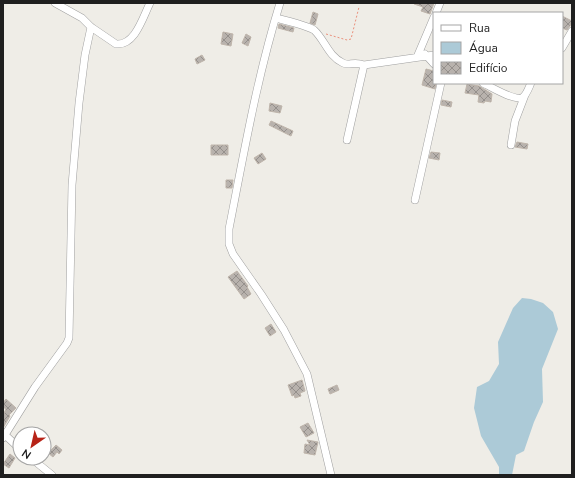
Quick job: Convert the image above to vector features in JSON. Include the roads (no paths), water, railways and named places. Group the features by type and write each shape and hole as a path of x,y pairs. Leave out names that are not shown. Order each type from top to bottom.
{"street":[{"path":"55,3 82,18 91,27 116,44 124,43 136,32 150,3"},
{"path":"280,3 250,119 229,228 229,239 233,254 284,330 307,374 331,475"},
{"path":"276,18 314,30 326,48 339,61 348,64 356,62 364,65 419,53 430,56"},
{"path":"419,53 433,19"},
{"path":"12,442 4,436 69,338 72,185 79,103 85,55 91,27"},
{"path":"563,46 572,31"},
{"path":"347,140 364,65"},
{"path":"415,200 441,84"},
{"path":"485,84 517,98 521,98 525,95"},
{"path":"511,145 515,121 530,84"},
{"path":"41,466 52,475"}],"water":[{"path":"522,298 543,303 553,312 558,329 542,369 543,402 524,451 516,455 512,475 499,474 499,467 481,436 474,408 477,387 489,381 499,364 498,342 513,308"}]}
